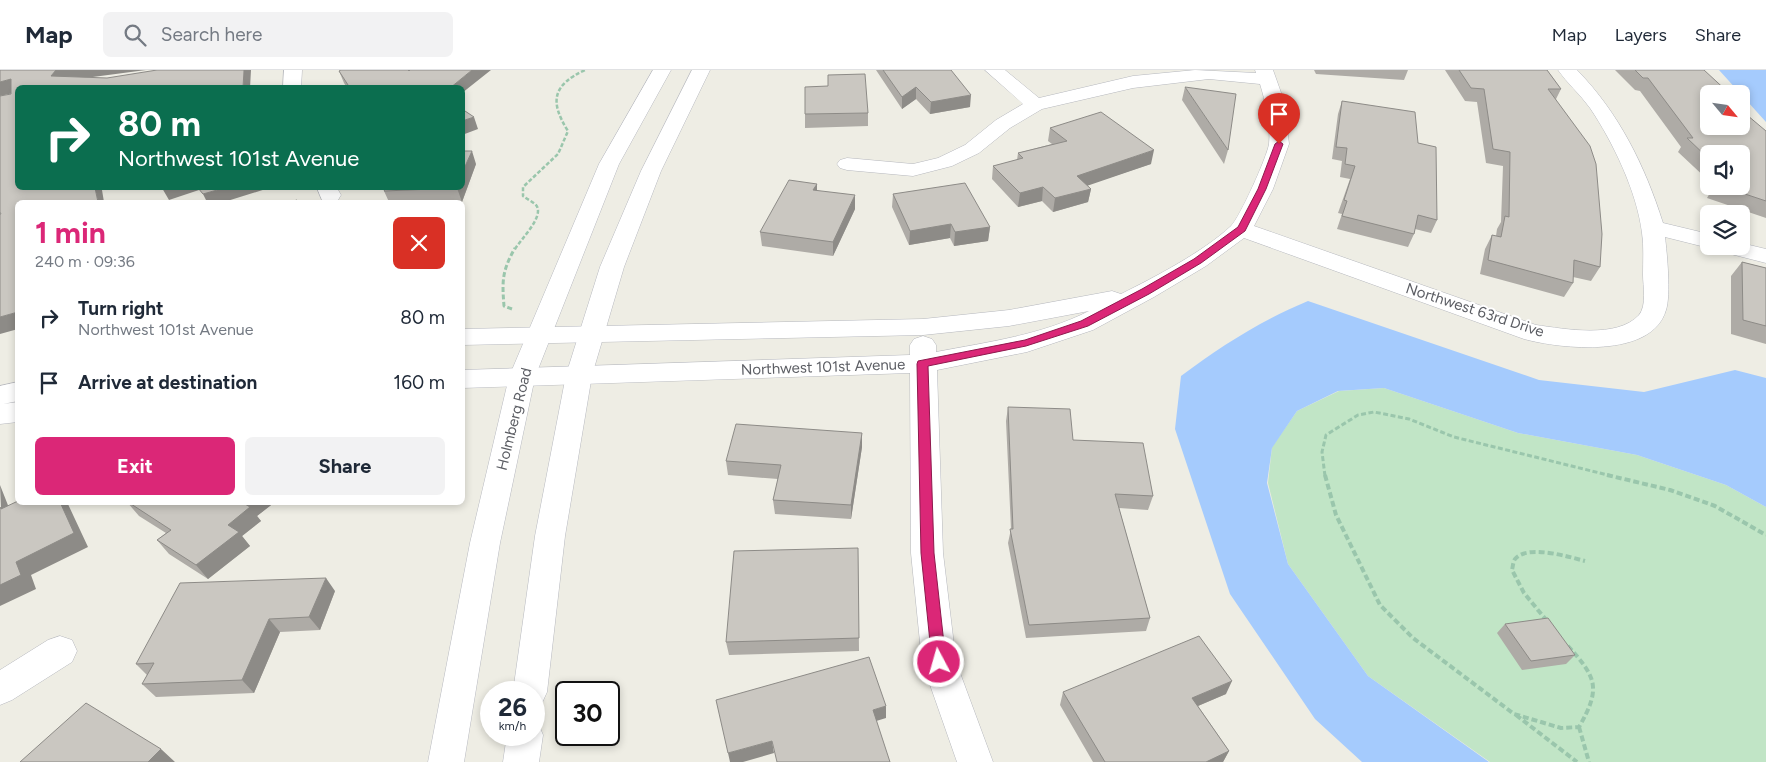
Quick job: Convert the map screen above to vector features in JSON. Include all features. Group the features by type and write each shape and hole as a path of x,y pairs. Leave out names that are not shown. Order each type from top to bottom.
{"street":[{"path":"292,85 293,70"},
{"name":"Holmberg Road","path":"446,762 485,542 522,377 610,164 662,70"},
{"path":"531,681 550,536 579,375 612,267 651,171 701,70"},
{"path":"994,70 1035,105"},
{"name":"Northwest 63rd Drive","path":"1241,229 1533,333 1578,339 1616,337 1646,324 1656,304 1652,227 1635,176 1611,125 1578,80 1567,70"},
{"path":"847,164 912,170 945,162 972,149 1003,124 1035,105 1133,82 1208,74 1265,74"},
{"name":"Northwest 101st Avenue","path":"465,379 922,364 1026,343 1084,324 1198,261 1241,229 1262,189 1279,144 1275,101 1265,74"},
{"path":"1652,227 1700,240"},
{"path":"1750,252 1766,256"},
{"name":"Northwest 101st Avenue","path":"465,337 923,327 1009,318 1145,292"},
{"path":"923,327 922,364 928,553 939,662 975,762"},
{"path":"0,395 15,392"},
{"path":"0,414 15,412"},
{"path":"0,689 60,652"},
{"path":"521,762 523,746"}],"path":[{"path":"512,309 504,306 502,281 508,260 539,213 537,206 523,196 523,187 558,154 568,131 561,121 557,108 558,89 566,79 585,70"},
{"path":"1577,762 1413,638 1380,605 1336,515 1326,484 1322,452 1326,435 1358,415 1374,412 1409,419 1463,439 1670,490 1715,506 1766,535"},
{"path":"1548,622 1524,593 1512,570 1515,559 1525,553 1552,553 1585,562"},
{"path":"1566,643 1590,672 1594,687 1589,710 1579,727 1588,762"},
{"path":"1514,714 1561,728 1579,727"}],"green space":[{"path":"1384,388 1518,433 1637,455 1726,485 1766,507 1766,762 1490,762 1368,676 1288,564 1268,483 1272,447 1297,411 1339,391"}],"water":[{"path":"1719,70 1766,70 1766,122 1750,104 1750,85 1733,85"},
{"path":"1308,301 1539,380 1644,392 1735,370 1766,378 1766,507 1726,485 1637,455 1518,433 1384,388 1338,391 1297,411 1272,448 1267,483 1288,564 1368,676 1489,762 1362,762 1315,719 1230,594 1175,429 1181,376 1242,334"}],"building":[{"path":"0,70 56,70 51,76 107,78 157,70 244,70 243,85 15,85 15,190 95,190 98,200 15,200 15,313 0,317 0,96 11,94 11,79 0,82"},
{"path":"472,70 454,85 348,85 339,71"},
{"path":"883,70 951,70 971,95 931,102 916,87 902,97"},
{"path":"1459,70 1547,70 1561,89 1548,89 1590,146 1596,164 1602,234 1600,267 1574,260 1573,283 1488,260 1492,235 1501,237 1505,216 1509,217 1510,152 1493,149 1484,89 1471,88"},
{"path":"1635,70 1704,70 1720,85 1700,85 1700,135 1750,135 1750,118 1766,131 1766,201 1748,195 1750,195 1750,145 1700,145 1700,150 1687,138 1693,138 1648,78 1643,78"},
{"path":"865,74 868,113 805,114 805,87 828,86 828,75"},
{"path":"1185,87 1236,94 1228,150"},
{"path":"1342,101 1415,112 1418,143 1436,147 1437,220 1418,215 1414,234 1342,216 1347,201 1344,200 1355,166 1345,164 1347,148 1336,147"},
{"path":"465,111 474,117 465,120"},
{"path":"1101,112 1154,150 1077,176 1091,189 1055,198 1043,187 1020,193 993,166 1023,158 1018,153 1067,141 1050,128"},
{"path":"465,151 472,151 465,166"},
{"path":"789,180 817,184 813,190 855,195 833,242 760,232"},
{"path":"965,183 990,227 955,232 951,224 910,231 893,194"},
{"path":"200,190 217,190 203,194"},
{"path":"1742,262 1766,268 1766,326 1743,320"},
{"path":"1008,407 1070,409 1073,440 1143,443 1153,496 1115,494 1150,618 1029,625 1010,529 1013,529"},
{"path":"736,424 862,433 851,505 773,500 781,465 726,461"},
{"path":"15,502 15,505 61,505 74,533 16,562 21,575 0,585 0,507 1,509"},
{"path":"133,505 247,505 250,507 228,525 239,532 196,565 157,540 171,530"},
{"path":"858,548 859,638 726,642 734,551"},
{"path":"326,578 309,617 269,619 242,680 142,684 154,663 136,664 180,583"},
{"path":"1548,618 1575,655 1531,661 1505,624"},
{"path":"1199,636 1232,681 1192,698 1229,751 1206,762 1105,762 1063,692"},
{"path":"869,657 886,706 873,710 890,762 777,762 772,741 728,753 716,700"},
{"path":"86,703 161,749 148,762 20,762"}],"route":[{"path":"939,662 928,553 922,364 1026,343 1084,324 1198,261 1241,229 1262,189 1279,144"}]}
